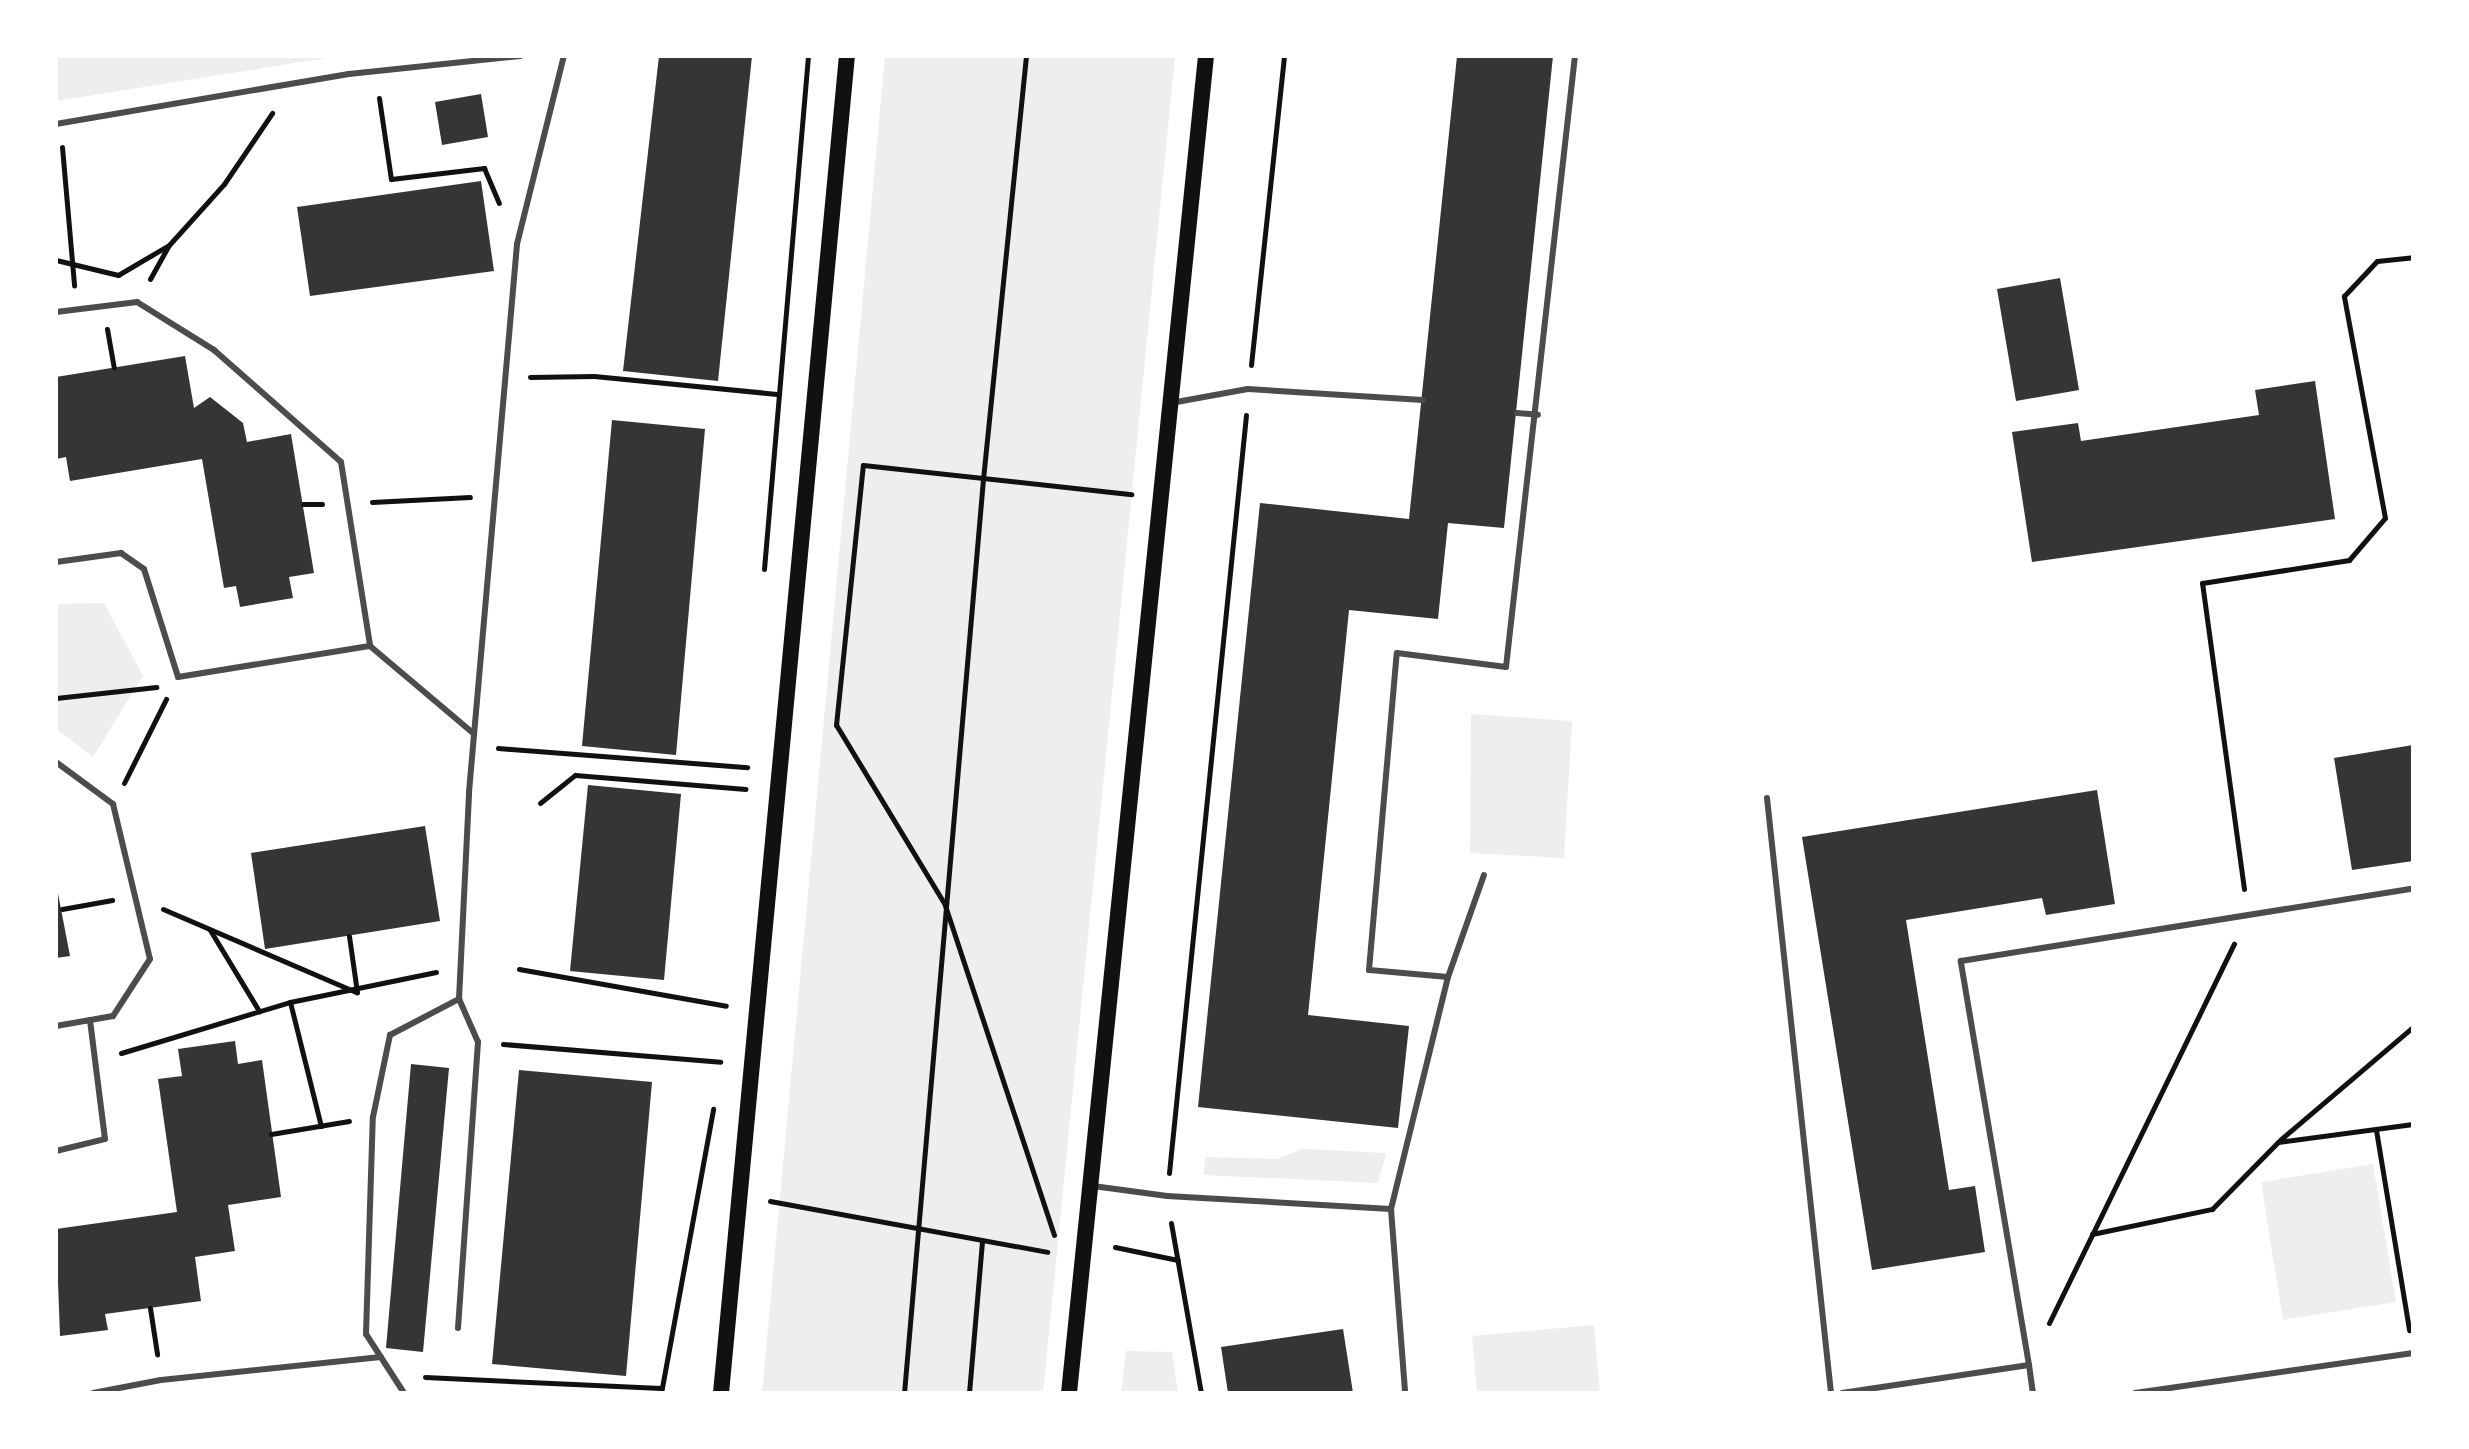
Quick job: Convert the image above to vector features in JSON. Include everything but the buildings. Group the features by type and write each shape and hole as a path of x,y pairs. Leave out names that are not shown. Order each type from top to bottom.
{"main road":[{"path":"721,1393 847,56"},
{"path":"1069,1393 1093,1186 1206,56"}],"lane":[{"path":"58,124 293,83 520,56"},
{"path":"458,1328 478,1042 459,999 474,734 517,244 564,56"},
{"path":"1448,977 1369,970 1397,653 1506,667 1538,415 1575,56"},
{"path":"56,312 137,302 214,350 341,462 370,646 474,734"},
{"path":"1171,403 1248,389 1423,400"},
{"path":"1517,413 1538,415"},
{"path":"56,562 121,553 144,569 178,677 370,646"},
{"path":"56,762 113,804 150,959 113,1016 56,1026"},
{"path":"1767,798 1831,1393"},
{"path":"1405,1393 1391,1209 1448,977 1484,875"},
{"path":"2033,1393 1961,961 2413,889"},
{"path":"404,1393 366,1334 373,1117 390,1035 459,999"},
{"path":"56,1151 105,1139 90,1020"},
{"path":"1093,1186 1167,1196 1391,1209"},
{"path":"2135,1393 2413,1353"},
{"path":"93,1393 161,1380 381,1357"},
{"path":"1842,1393 2029,1365"}],"path":[{"path":"904,1393 944,903 1026,56"},
{"path":"1201,1393 1167,1196 1284,56"},
{"path":"375,71 391,179 484,168 517,244"},
{"path":"137,302 169,245 224,184 293,83"},
{"path":"58,124 78,309"},
{"path":"56,260 118,275 169,245"},
{"path":"2029,1365 2248,915 2202,583 2349,560 2385,518 2344,296 2377,261 2413,257"},
{"path":"103,306 114,367"},
{"path":"505,377 594,376 779,394"},
{"path":"1052,1235 944,903 836,725 863,465 1140,495"},
{"path":"346,503 495,496"},
{"path":"56,698 173,685 113,804"},
{"path":"473,746 747,767"},
{"path":"540,803 575,775 745,789"},
{"path":"62,909 134,897 357,992"},
{"path":"208,928 259,1011"},
{"path":"349,936 357,992"},
{"path":"96,1060 290,1002 357,992 461,966"},
{"path":"519,969 726,1006"},
{"path":"290,1002 321,1126"},
{"path":"2092,1234 2212,1209 2278,1142 2413,1027"},
{"path":"478,1042 720,1062"},
{"path":"271,1134 373,1117"},
{"path":"2278,1142 2413,1124"},
{"path":"2376,1130 2413,1353"},
{"path":"392,1375 661,1391 700,1192"},
{"path":"769,1201 918,1231 1047,1252"},
{"path":"969,1393 982,1242"},
{"path":"150,1308 161,1380"}],"shaded area":[{"path":"56,56 339,56 56,101"},
{"path":"885,56 1175,56 1043,1393 762,1393"},
{"path":"104,603 143,676 93,757 56,729 56,604"},
{"path":"1471,714 1572,721 1564,858 1470,853"},
{"path":"1302,1149 1386,1153 1378,1183 1204,1175 1205,1157 1277,1159"},
{"path":"2373,1164 2396,1302 2283,1320 2261,1182"},
{"path":"1594,1325 1600,1393 1477,1393 1472,1336"},
{"path":"1126,1351 1172,1352 1178,1393 1121,1393"}]}
